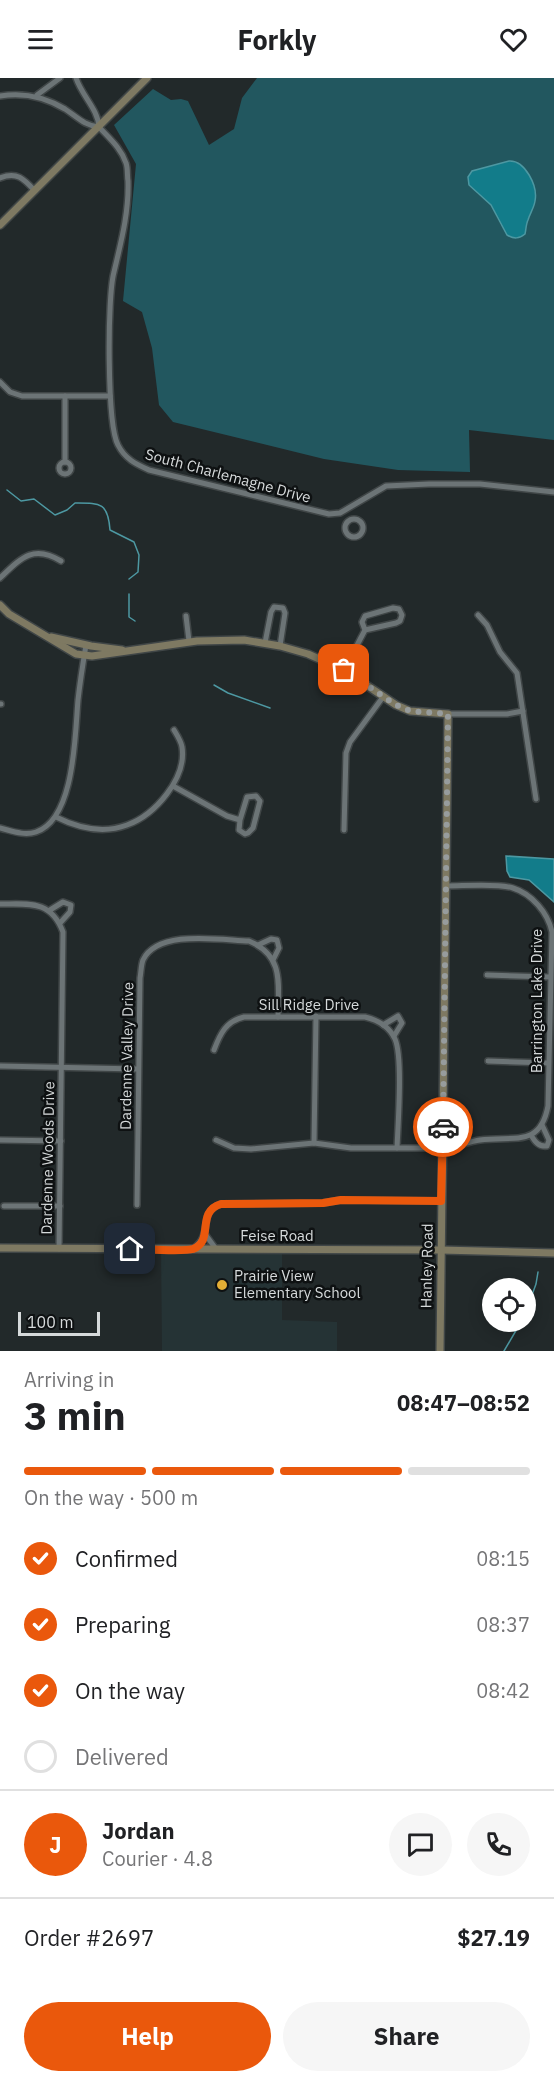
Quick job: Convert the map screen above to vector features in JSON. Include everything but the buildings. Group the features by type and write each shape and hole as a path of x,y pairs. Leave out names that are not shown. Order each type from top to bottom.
{"street":[{"path":"37,95 60,78"},
{"path":"76,78 84,96 98,115 99,127"},
{"path":"0,225 147,78"},
{"path":"0,96 37,95 63,108 87,126 99,127"},
{"name":"South Charlemagne Drive","path":"99,127 116,144 127,164 126,224 112,284 110,396 113,433 118,446 133,463 158,472 329,514 347,510 386,486 480,484 554,492"},
{"path":"0,178 13,174 20,176 35,191"},
{"path":"0,382 10,392 22,396 110,396"},
{"path":"65,396 65,462"},
{"path":"347,510 350,520"},
{"path":"0,578 27,555 44,552 61,561"},
{"path":"0,605 9,614 76,654 92,656 189,641 222,639 264,643 308,654 344,670 383,697 410,711 448,714 507,714 523,711"},
{"path":"264,643 271,612 278,607 283,608 285,613 280,646"},
{"path":"344,670 364,630 362,622 365,616 393,608 399,609 402,615 400,621 396,623 364,630"},
{"path":"478,615 487,625 500,652 517,673 536,799"},
{"path":"186,616 189,641"},
{"path":"48,636 125,651"},
{"path":"0,828 30,834 39,832 56,817 68,783 74,754 78,701 86,645"},
{"path":"344,831 346,753 350,742 383,697"},
{"name":"Hanley Road","path":"440,1351 448,714"},
{"path":"56,817 84,828 97,830 127,825 147,814 158,805 173,786 180,766 182,745 174,730"},
{"path":"173,786 226,816 240,820"},
{"path":"256,796 260,801 251,831 245,834 241,832 238,826 240,820 247,797 256,796"},
{"name":"Barrington Lake Drive","path":"216,1140 234,1148 251,1149 314,1143 351,1148 457,1148 480,1140 515,1139 531,1135 536,1143 547,1146 549,1140 542,1125 548,1106 552,932 549,919 541,908 512,887 447,886"},
{"name":"Dardenne Woods Drive","path":"0,904 36,905 50,910 63,902 71,905 70,912 60,923 64,940 59,1249"},
{"path":"50,910 60,923"},
{"name":"Dardenne Valley Drive","path":"137,1205 137,1069 142,962 153,948 174,939 249,941 258,945 272,939 277,940 279,948 273,960 278,973 278,1017"},
{"path":"258,945 273,960"},
{"path":"487,975 550,978"},
{"name":"Sill Ridge Drive","path":"214,1050 220,1033 233,1021 253,1016 365,1017 383,1025 398,1016 402,1023 393,1036 399,1052 398,1148"},
{"path":"314,1143 316,1016"},
{"path":"383,1025 393,1036"},
{"path":"488,1061 548,1063"},
{"name":"Dardenne Woods Drive","path":"0,1066 137,1069"},
{"path":"531,1135 542,1125"},
{"path":"0,1140 61,1141"},
{"path":"192,1249 201,1242 206,1234 209,1212 221,1204 323,1203 341,1200 441,1201"},
{"path":"4,1206 60,1206"},
{"path":"206,1234 216,1249"},
{"name":"Feise Road","path":"0,1248 441,1250 554,1253"}],"shaded area":[{"path":"257,78 554,78 554,440 469,430 470,472 398,470 324,459 173,422 159,405 152,348 142,312 123,301 136,164 114,125 153,89 171,100 188,101 209,145 234,129 242,98","holes":["509,161 535,202 528,220 501,225 491,205 477,193 499,164"]},
{"path":"509,161 525,169 532,181 535,195 525,234 516,238 507,235 491,205 469,185 468,177 472,171"},
{"path":"506,856 554,859 554,902 529,880 510,877 507,871"},
{"name":"Prairie View Elementary School","path":"161,1249 282,1250 282,1320 337,1322 337,1351 162,1351"}],"waterway":[{"path":"7,490 21,501 34,499 55,515 67,510 75,503 91,503 101,506 107,514 110,530 134,542 139,555 138,572 129,579"},
{"path":"129,594 129,617 135,621"},
{"path":"214,685 228,693 270,708"},
{"path":"536,1284 538,1272"},
{"path":"504,1351 515,1332"}],"way so far":[{"path":"344,670 383,697 410,711 448,714 443,1127"}],"place":[{"name":"Prairie View Elementary School","path":"222,1285"}],"route":[{"path":"130,1249 192,1249 201,1242 206,1234 206,1220 211,1209 226,1203 323,1203 341,1200 441,1201 443,1127"}]}
